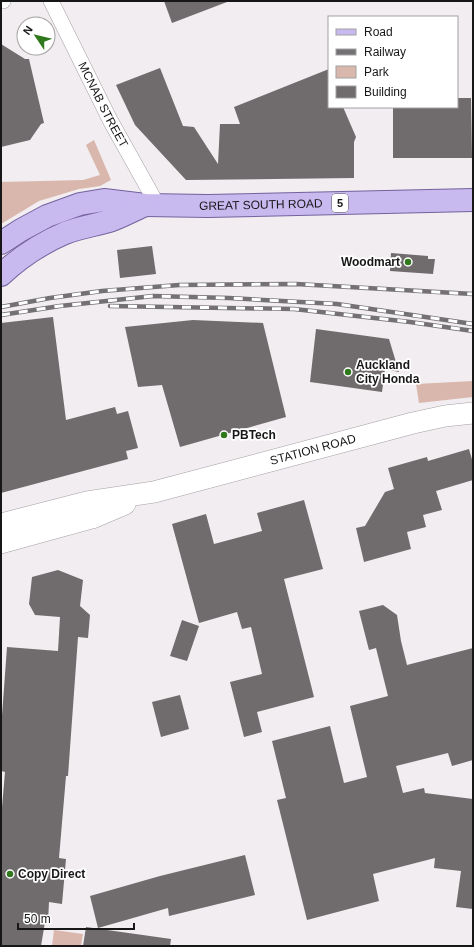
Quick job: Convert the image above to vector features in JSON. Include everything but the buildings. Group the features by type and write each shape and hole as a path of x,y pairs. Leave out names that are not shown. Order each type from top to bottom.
{"main road":[{"name":"GREAT SOUTH ROAD","path":"1,243 40,219 80,204 104,200 152,206 208,206 473,200"},
{"name":"GREAT SOUTH ROAD","path":"1,275 44,244 65,233 111,220 152,206"},
{"name":"STATION ROAD","path":"1,524 87,502 154,492 413,423 445,416 473,413"},
{"name":"STATION ROAD","path":"1,543 92,518 154,492"}],"street":[{"name":"MCNAB STREET","path":"51,1 152,206"}],"green space":[{"path":"94,140 111,180 100,186 79,189 39,201 1,224 1,182 83,180 100,175 86,145"},
{"path":"473,381 473,397 419,403 416,384"},
{"path":"54,930 83,934 81,946 52,946"}],"railway":[{"path":"1,307 50,298 102,291 179,285 296,284 473,294"},
{"path":"1,315 60,306 153,296 229,298 337,304 473,324"},
{"path":"110,306 294,309 410,322 473,331"}],"place":[{"name":"Woodmart","path":"408,262"},
{"name":"Auckland City Honda","path":"348,372"},
{"name":"PBTech","path":"224,435"},
{"name":"Copy Direct","path":"10,874"}]}
